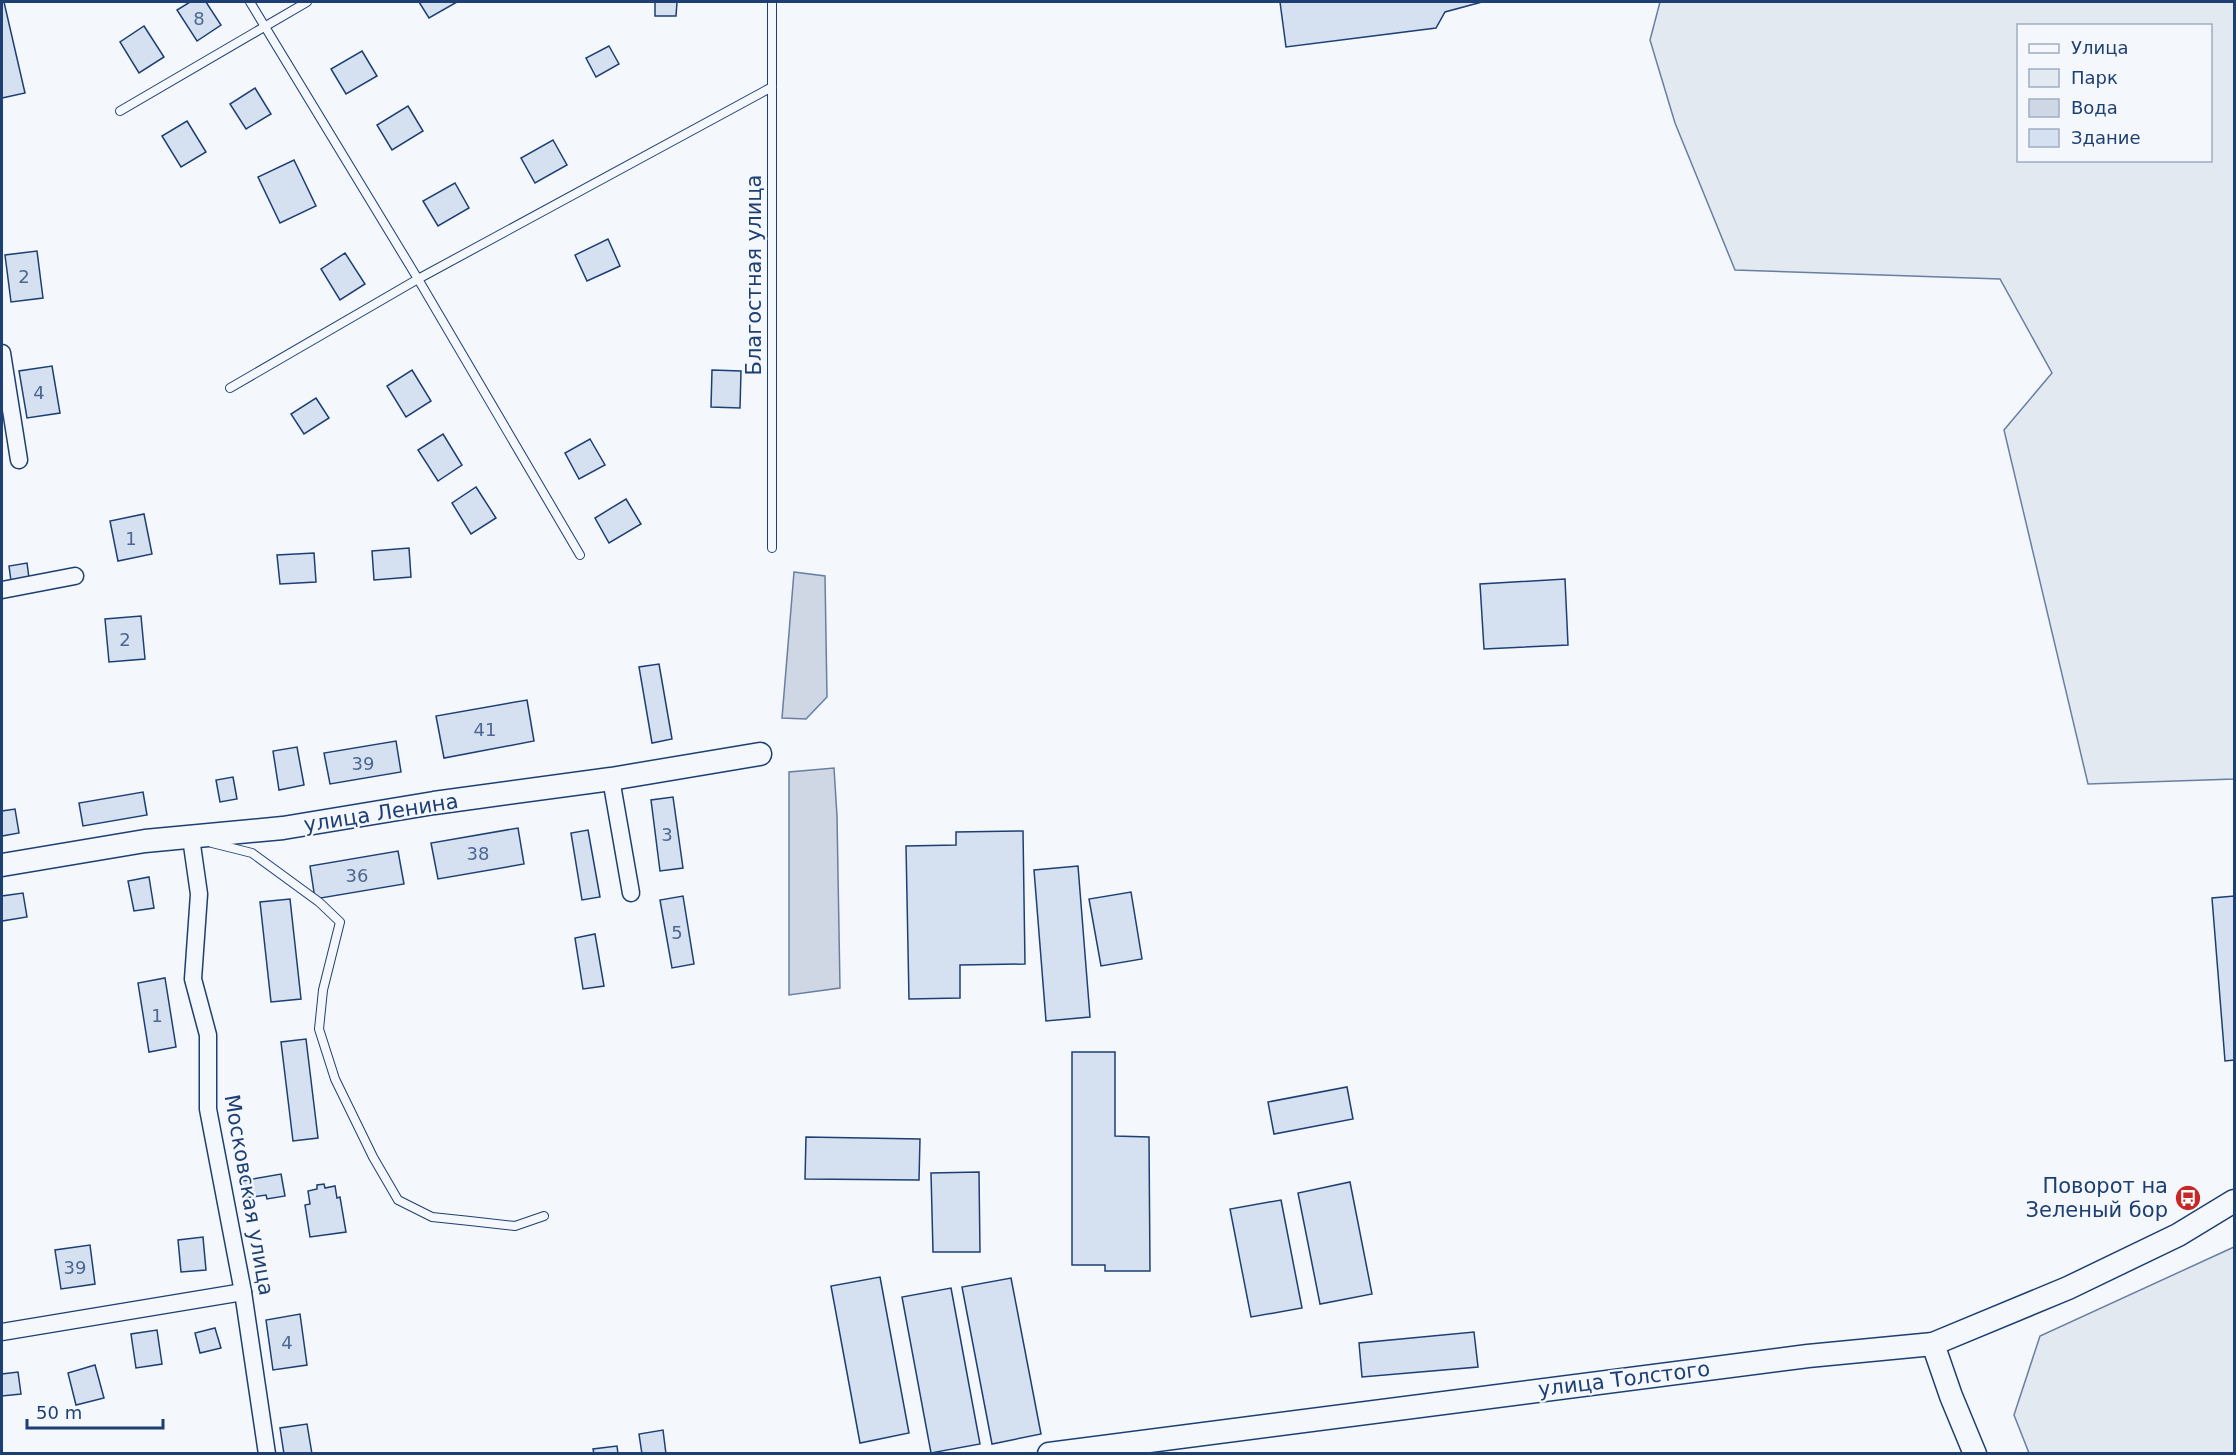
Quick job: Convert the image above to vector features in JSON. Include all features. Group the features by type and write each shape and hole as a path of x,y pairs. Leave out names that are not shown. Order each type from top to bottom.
{"street":[{"path":"2,353 19,460"},
{"path":"2,590 75,576"},
{"name":"улица Ленина","path":"2,866 145,841 283,828 434,803 611,779 760,754"},
{"path":"611,779 631,892"},
{"name":"Московская улица","path":"191,838 199,894 193,979 208,1035 208,1109 243,1292 267,1454"},
{"name":"улица Толстого","path":"1049,1454 1796,1358 1933,1344 2040,1300 2178,1235 2235,1201"},
{"path":"2,1332 243,1292"},
{"path":"1933,1344 1975,1454"}],"lane":[{"path":"250,2 418,279 580,555"},
{"path":"120,111 307,2"},
{"name":"Благостная улица","path":"772,2 772,548"},
{"path":"230,388 418,279 772,87"},
{"path":"191,838 252,853 319,902 340,922 323,990 319,1029 335,1079 373,1157 398,1200 432,1217 515,1226 544,1216"}],"green space":[{"path":"1660,2 2234,2 2234,779 2088,784 2004,430 2052,373 2000,279 1735,270 1675,123 1650,40"},
{"path":"2234,1247 2234,1453 2029,1453 2014,1415 2040,1336"}],"water":[{"path":"794,572 825,576 827,697 806,719 782,718"},
{"path":"834,768 840,988 789,995 789,772"}],"building":[{"path":"2,2 4,2 25,93 2,98"},
{"path":"190,2 206,2 221,25 197,41 177,10"},
{"path":"419,2 457,2 429,18"},
{"path":"655,2 677,2 676,16 655,16"},
{"path":"1280,2 1482,2 1445,12 1436,28 1286,47"},
{"path":"144,26 164,57 139,73 120,42"},
{"path":"609,46 619,64 596,77 586,58"},
{"path":"362,51 377,76 346,94 331,69"},
{"path":"255,88 271,114 246,129 230,104"},
{"path":"408,106 423,131 392,150 377,125"},
{"path":"187,121 206,152 181,167 162,136"},
{"path":"553,140 567,165 535,183 521,158"},
{"path":"294,160 316,206 280,223 258,177"},
{"path":"455,183 469,208 438,226 423,201"},
{"path":"608,239 620,266 587,281 575,255"},
{"path":"37,251 43,298 11,302 5,255"},
{"path":"345,253 365,284 340,300 321,269"},
{"path":"52,366 60,413 27,418 19,371"},
{"path":"412,370 431,401 406,417 387,386"},
{"path":"712,370 741,371 740,408 711,407"},
{"path":"316,398 329,418 304,434 291,414"},
{"path":"443,434 462,465 438,481 418,450"},
{"path":"590,439 605,465 579,479 565,453"},
{"path":"476,487 496,518 471,534 452,503"},
{"path":"626,499 641,524 609,543 595,518"},
{"path":"144,514 152,554 118,561 110,521"},
{"path":"409,548 411,577 374,580 372,551"},
{"path":"314,553 316,582 280,584 277,555"},
{"path":"27,563 29,578 11,581 9,566"},
{"path":"1565,579 1568,645 1484,649 1480,584"},
{"path":"141,616 145,659 109,662 105,619"},
{"path":"659,664 672,739 652,743 639,667"},
{"path":"527,700 534,741 444,758 436,716"},
{"path":"396,741 401,772 330,784 324,753"},
{"path":"297,747 304,785 279,790 273,751"},
{"path":"233,777 237,799 220,802 216,780"},
{"path":"143,792 147,815 83,826 79,803"},
{"path":"673,797 683,868 660,871 651,800"},
{"path":"15,809 19,833 2,836 2,811"},
{"path":"518,828 524,864 438,879 431,843"},
{"path":"588,830 600,897 582,900 571,833"},
{"path":"1023,831 1025,964 960,965 960,998 909,999 906,846 956,845 956,832"},
{"path":"398,851 404,884 315,899 310,866"},
{"path":"1078,866 1090,1017 1046,1021 1034,870"},
{"path":"149,877 154,908 134,911 128,881"},
{"path":"1131,892 1142,959 1101,966 1089,899"},
{"path":"23,893 27,917 2,921 2,896"},
{"path":"683,896 694,964 672,968 660,900"},
{"path":"2234,896 2234,1060 2225,1061 2212,898"},
{"path":"290,899 301,999 271,1002 260,902"},
{"path":"595,934 604,986 583,989 575,938"},
{"path":"165,978 176,1047 149,1052 138,983"},
{"path":"306,1039 318,1138 293,1141 281,1042"},
{"path":"1072,1052 1115,1052 1115,1136 1149,1137 1150,1271 1105,1271 1105,1265 1072,1265"},
{"path":"1347,1087 1353,1119 1274,1134 1268,1102"},
{"path":"806,1137 920,1139 919,1180 805,1179"},
{"path":"979,1172 980,1252 933,1252 931,1173"},
{"path":"281,1174 285,1196 267,1199 266,1195 245,1198 242,1181"},
{"path":"1350,1182 1372,1294 1320,1304 1298,1193"},
{"path":"324,1184 325,1188 335,1186 337,1198 340,1197 346,1232 310,1237 305,1205 310,1204 308,1191 317,1189 317,1185"},
{"path":"1281,1200 1302,1308 1251,1317 1230,1209"},
{"path":"203,1237 206,1270 181,1272 178,1240"},
{"path":"90,1245 95,1284 61,1289 55,1250"},
{"path":"880,1277 909,1433 860,1443 831,1286"},
{"path":"1011,1278 1041,1434 992,1444 962,1287"},
{"path":"951,1288 980,1444 931,1453 902,1297"},
{"path":"300,1314 307,1365 273,1370 266,1320"},
{"path":"215,1328 221,1348 200,1353 195,1333"},
{"path":"157,1330 162,1364 136,1368 131,1334"},
{"path":"1474,1332 1478,1367 1362,1377 1359,1343"},
{"path":"95,1365 104,1398 76,1405 68,1373"},
{"path":"18,1372 21,1394 2,1396 2,1374"},
{"path":"307,1424 312,1454 284,1454 280,1428"},
{"path":"663,1430 666,1454 642,1454 639,1434"},
{"path":"617,1446 618,1454 594,1454 593,1449"}],"place":[{"name":"Поворот на Зеленый бор","path":"2188,1198"}]}
